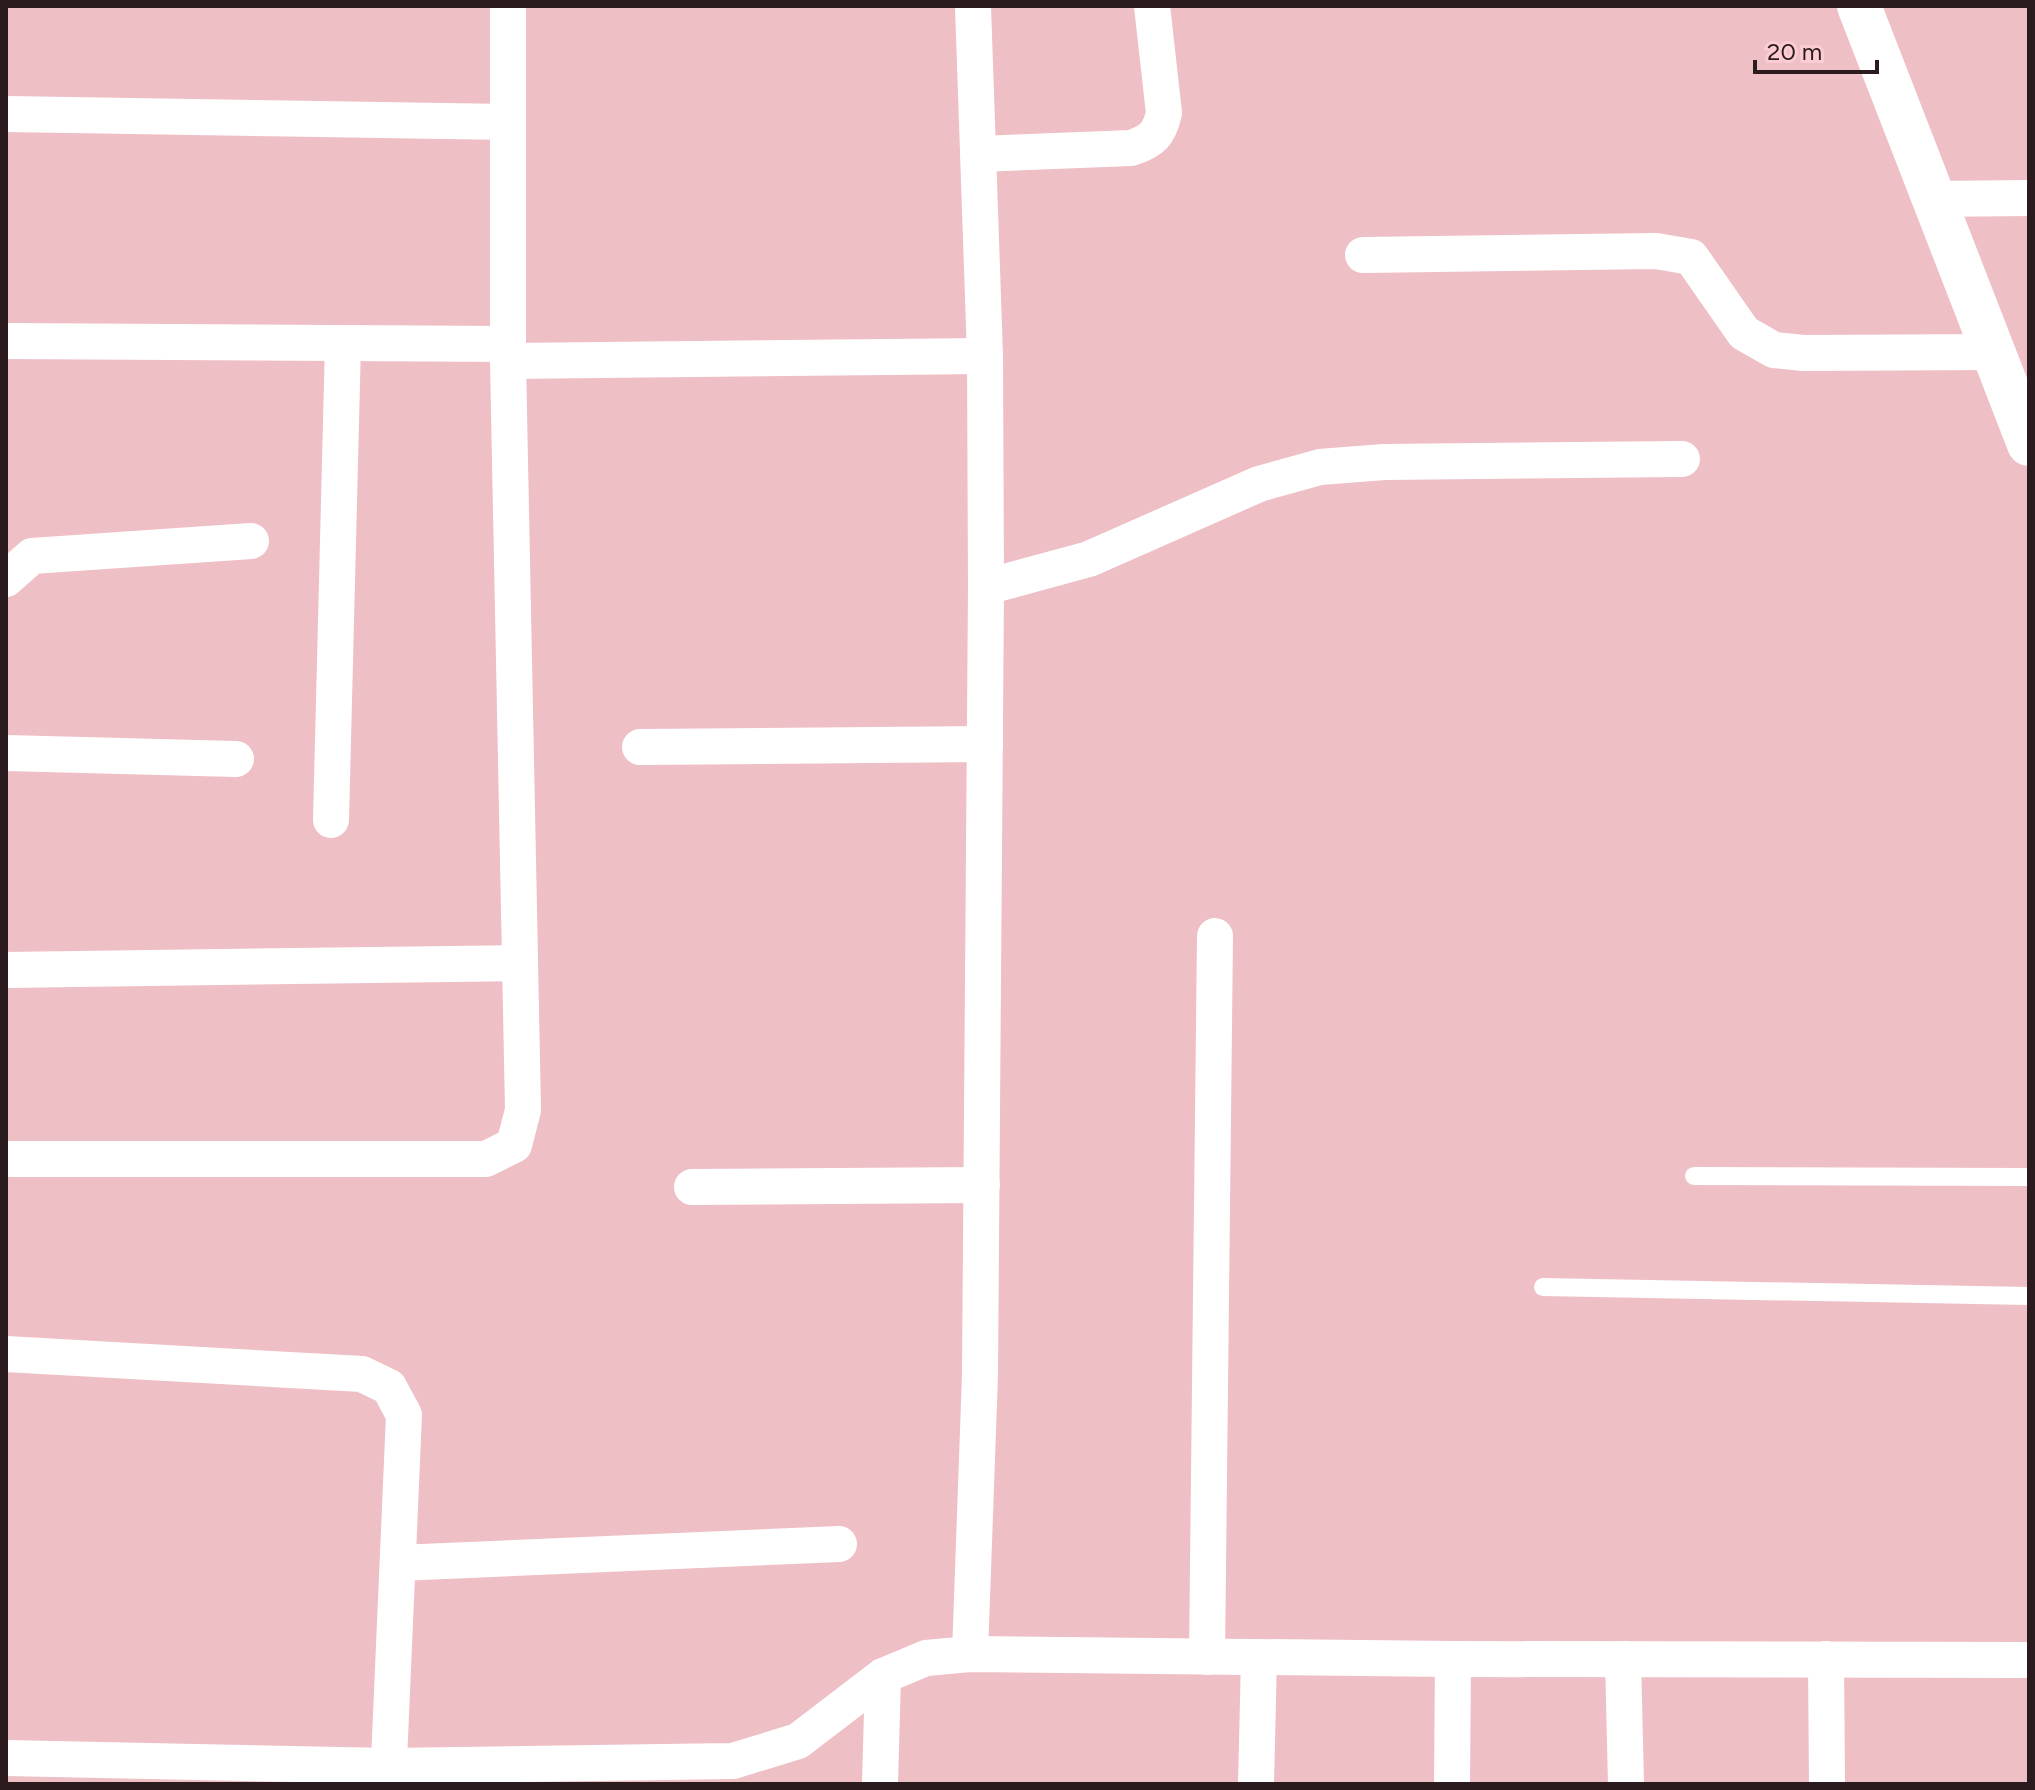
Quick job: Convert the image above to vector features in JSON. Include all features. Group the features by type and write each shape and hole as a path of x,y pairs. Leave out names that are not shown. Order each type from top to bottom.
{"street":[{"path":"6,1159 486,1159 514,1145 523,1110 508,353 508,6"},
{"path":"970,1654 980,1375 986,587 985,356 973,6"},
{"path":"978,154 1131,148 1150,142 1160,130 1164,113 1152,6"},
{"path":"1859,6 2029,444"},
{"path":"6,114 508,122"},
{"path":"1934,199 2029,198"},
{"path":"1363,255 1656,251 1691,257 1744,333 1774,350 1803,353 1993,352"},
{"path":"6,341 343,343 508,353 985,356"},
{"path":"331,820 343,343"},
{"path":"986,587 1089,559 1259,484 1320,467 1384,462 1682,459"},
{"path":"6,579 32,556 251,541"},
{"path":"640,747 985,744"},
{"path":"6,753 236,759"},
{"path":"1207,1657 1215,936"},
{"path":"6,970 520,963"},
{"path":"692,1187 982,1185"},
{"path":"6,1354 362,1374 389,1387 404,1415 388,1775"},
{"path":"398,1563 839,1544"},
{"path":"6,1758 388,1775 733,1761 798,1741 883,1676 926,1658 970,1654 2029,1660"},
{"path":"1256,1784 1259,1657"},
{"path":"1452,1784 1453,1659"},
{"path":"1623,1659 1626,1784"},
{"path":"1826,1659 1827,1784"},
{"path":"880,1784 883,1676"}],"lane":[{"path":"1694,1176 2029,1177"},
{"path":"1543,1287 2029,1296"}]}
